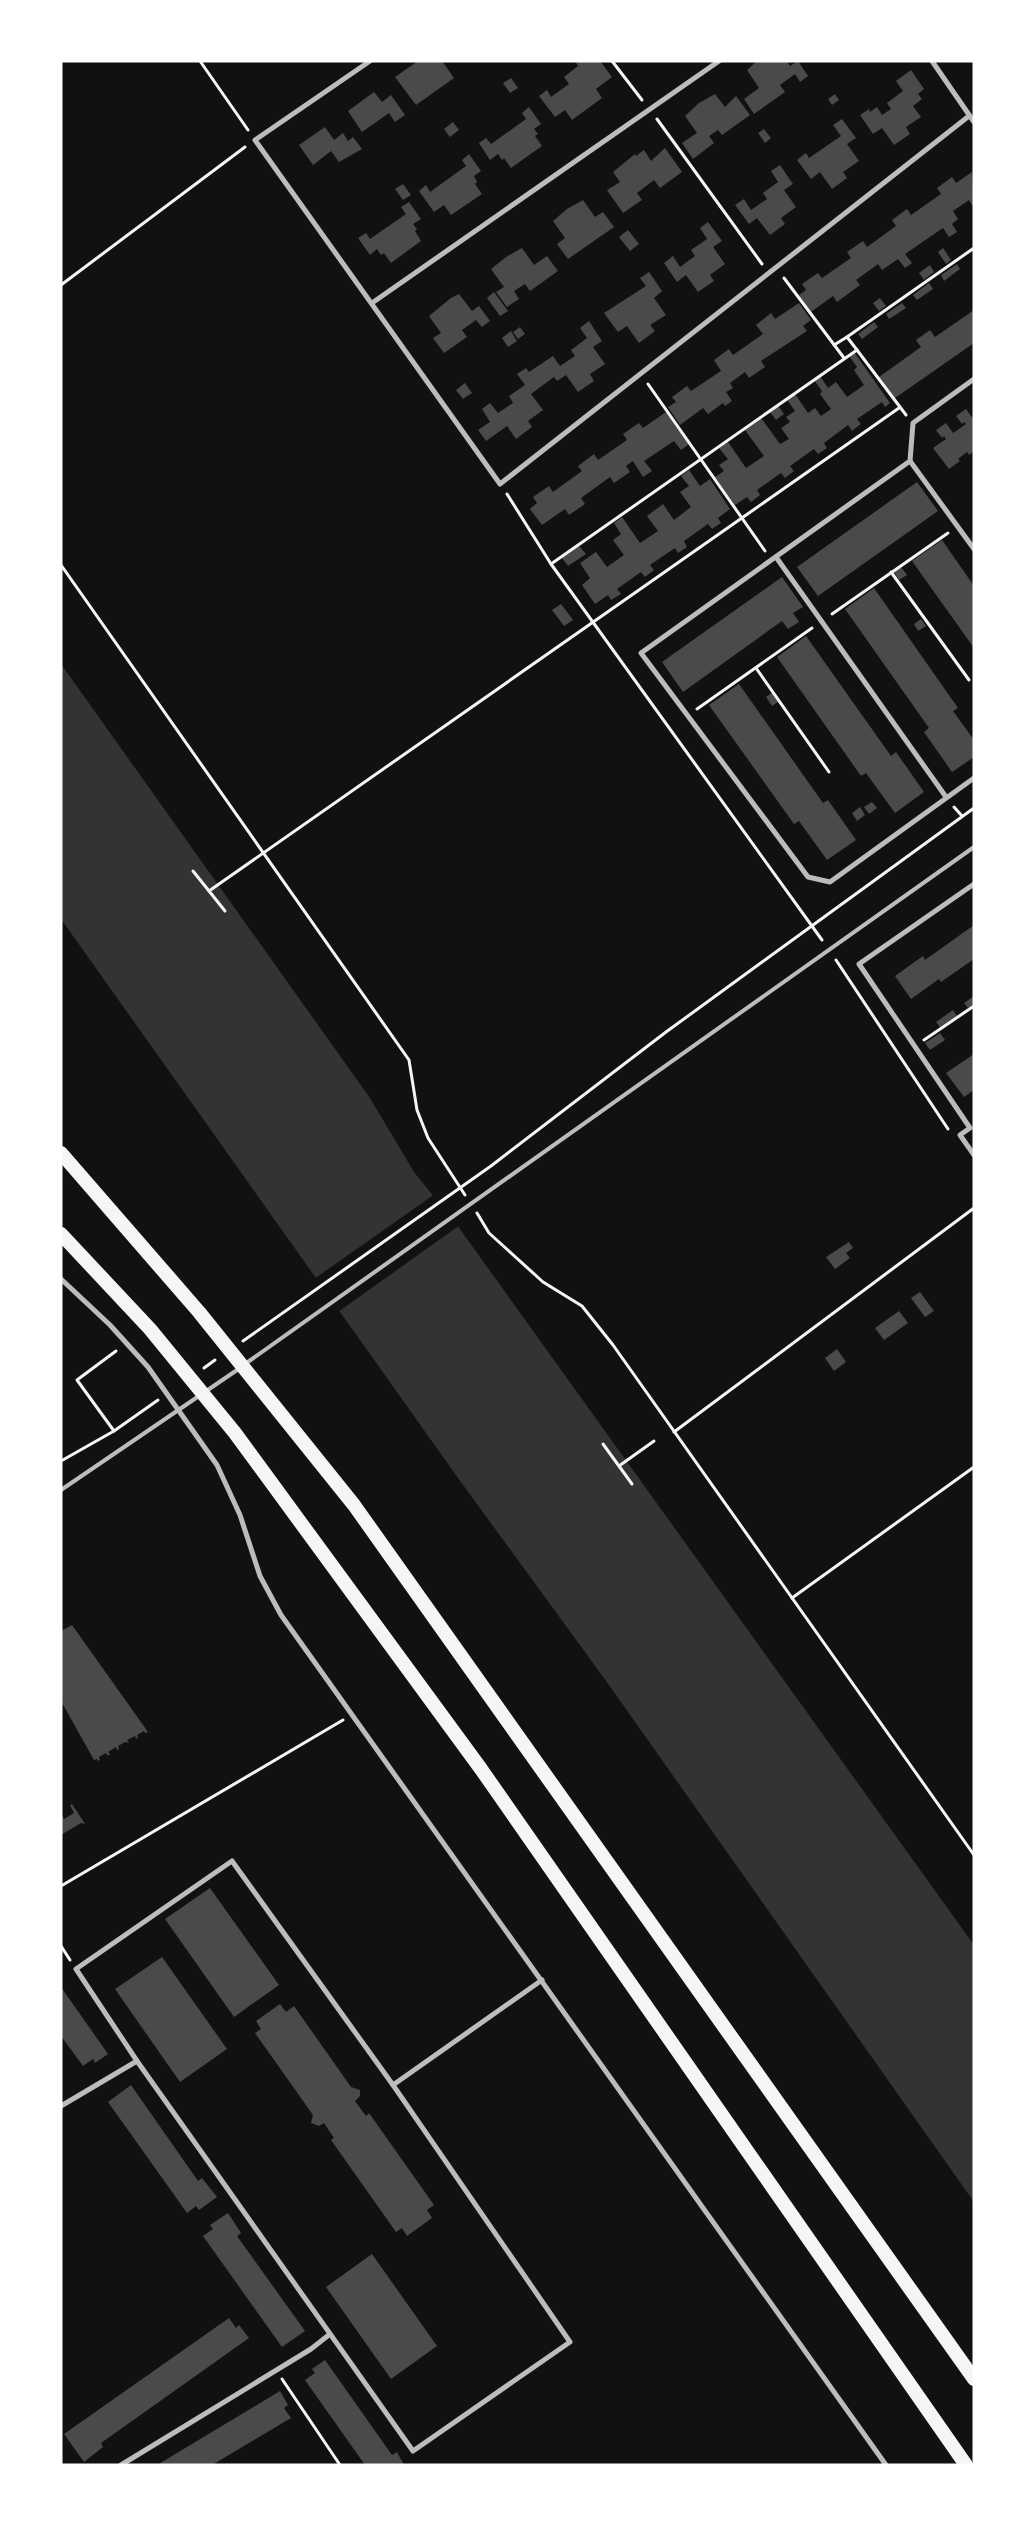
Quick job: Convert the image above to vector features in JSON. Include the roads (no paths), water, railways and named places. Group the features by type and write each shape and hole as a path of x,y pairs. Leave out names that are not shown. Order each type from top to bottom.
{"highway":[{"path":"61,1153 199,1312 354,1506 974,2379"},
{"path":"61,1234 150,1329 235,1433 481,1769 966,2465"}],"street":[{"path":"370,61 255,140 500,484 969,116"},
{"path":"372,303 719,61"},
{"path":"932,61 974,122"},
{"path":"974,379 913,423 910,461 974,550"},
{"path":"910,461 641,653 686,717 808,878 830,882 974,778"},
{"path":"773,558 946,797"},
{"path":"974,884 859,964 972,1127 960,1135 974,1155"},
{"path":"61,1279 110,1325 148,1367 213,1458 235,1501 256,1566 272,1602 886,2465"},
{"path":"232,1861 393,2085 570,2342 413,2451 137,2061 76,1969 232,1861"},
{"path":"393,2085 542,1980"},
{"path":"61,2106 137,2061"},
{"path":"121,2465 311,2349 330,2334"}],"lane":[{"path":"61,1490 156,1426 503,1183 974,847"}]}
